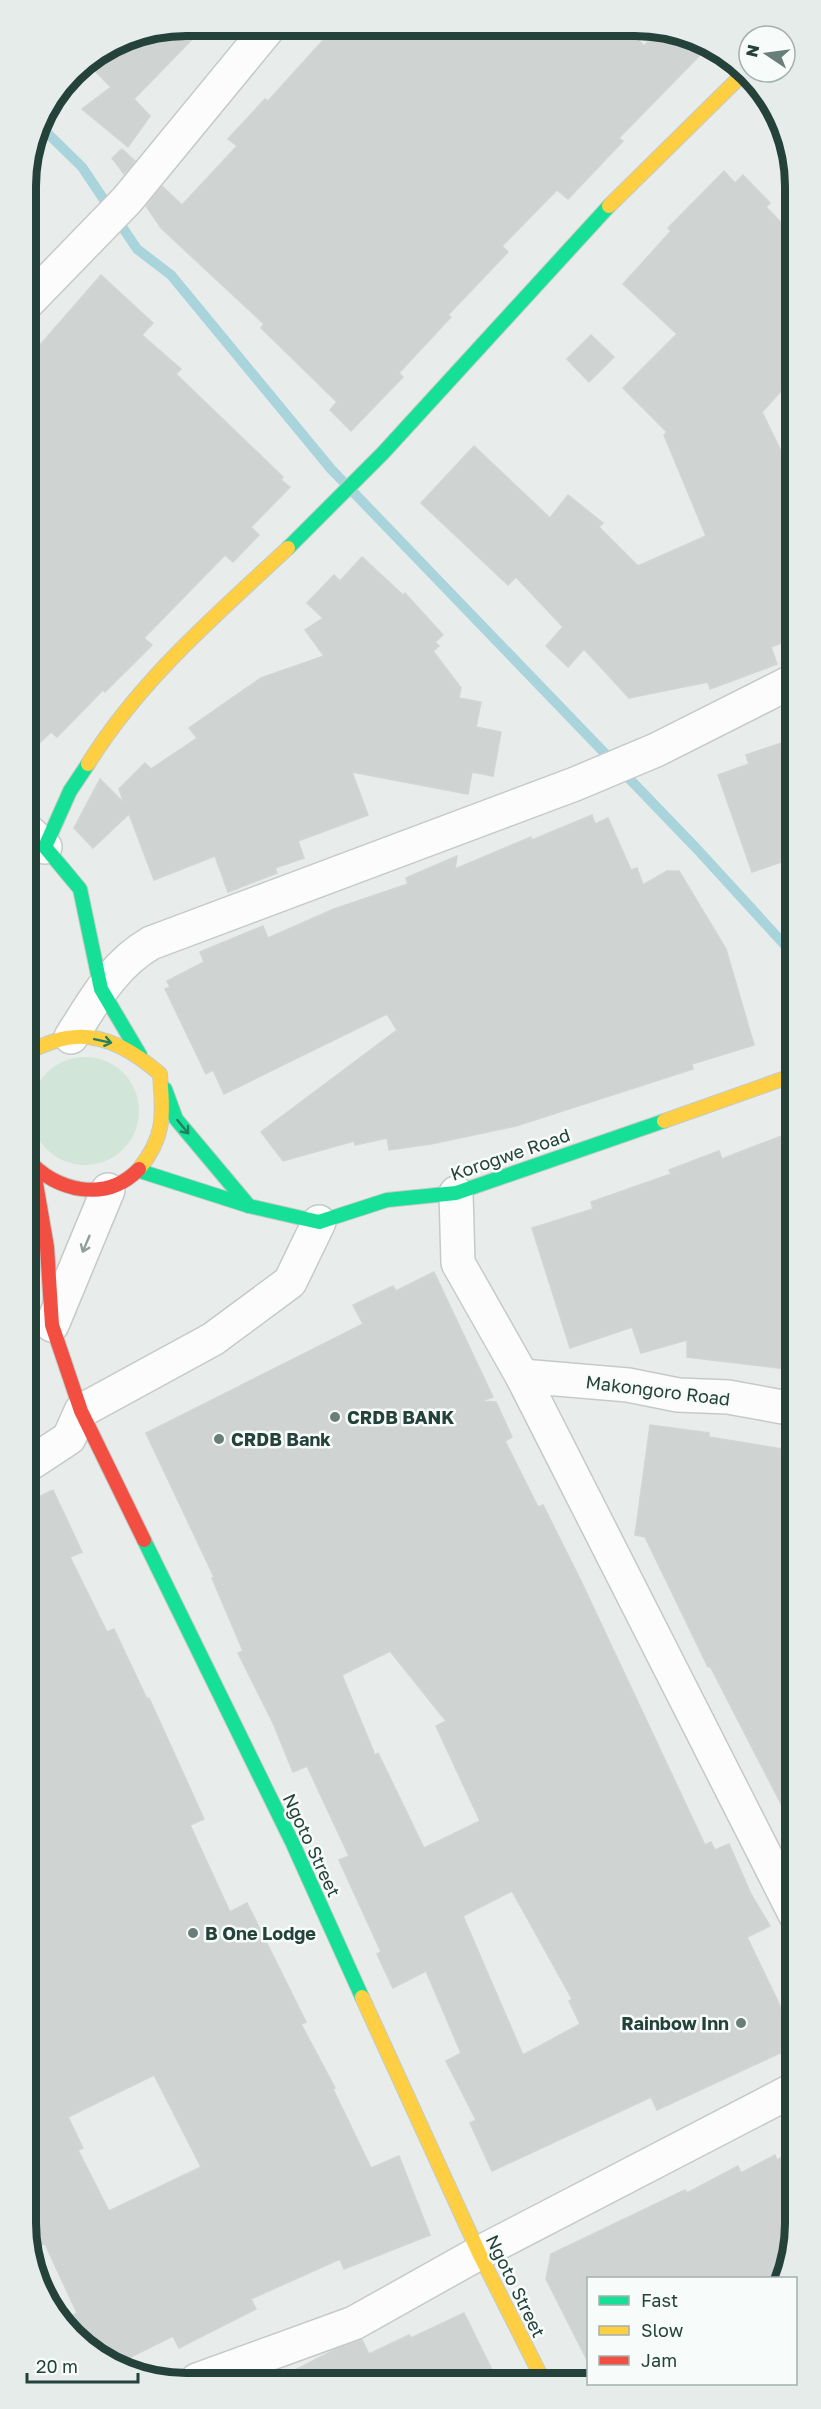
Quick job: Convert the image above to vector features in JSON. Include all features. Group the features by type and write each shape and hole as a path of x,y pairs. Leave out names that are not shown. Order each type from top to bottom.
{"street":[{"path":"36,294 127,200 262,36"},
{"path":"249,1206 176,1119 160,1074 140,1055 101,989 80,889 36,838 59,810 105,733 132,701 182,649 335,504 401,436 564,253 737,80"},
{"path":"36,1054 58,1041 125,961 151,943 575,784 656,750 785,685"},
{"path":"58,1041 103,1040 140,1055"},
{"path":"36,1166 69,1187 83,1191 108,1190 121,1186 140,1171 155,1146 164,1117 160,1074"},
{"name":"Korogwe Road","path":"319,1222 387,1200 456,1193 785,1078"},
{"path":"36,1460 69,1438 81,1411 213,1339 290,1282 319,1222 249,1206 140,1171"},
{"path":"52,1325 108,1190"},
{"name":"Ngoto Street","path":"36,1192 47,1246 52,1325 81,1411 293,1844 479,2253 539,2373"},
{"path":"456,1193 458,1263 522,1376 785,1894"},
{"name":"Makongoro Road","path":"522,1376 628,1385 678,1395 728,1397 785,1407"},
{"path":"216,2373 354,2322 479,2253 785,2094"}],"green space":[{"path":"85,1057 106,1061 115,1066 130,1081 138,1101 139,1111 135,1132 123,1149 106,1161 85,1165 64,1161 47,1149 36,1134 36,1088 47,1073 64,1061"}],"building":[{"path":"195,36 134,99 150,116 128,147 82,109 111,87 93,69 111,56 147,41 166,37"},
{"path":"327,36 635,36 644,46 652,37 655,37 693,47 703,52 619,138 623,141 568,199 557,190 502,246 508,252 448,315 451,317 399,373 403,377 351,431 330,410 337,402 261,328 264,324 161,228 146,206 162,186 182,205 237,146 228,139 265,99 268,101"},
{"path":"122,149 135,161 124,174 112,158"},
{"path":"724,171 735,183 743,175 770,203 766,207 785,227 785,387 762,412 785,459 785,641 771,647 777,664 710,689 708,682 629,698 584,649 568,667 546,646 563,627 516,577 508,585 421,503 474,446 550,518 568,495 603,523 599,527 638,566 706,536 664,435 667,432 623,388 677,334 623,284 671,231 668,228"},
{"path":"101,275 153,323 142,335 181,369 176,374 283,477 281,480 290,487 251,527 259,535 233,562 225,555 144,638 152,645 57,737 51,732 36,746 36,350"},
{"path":"591,335 614,357 589,382 567,359"},
{"path":"362,557 403,595 405,593 443,635 435,642 439,646 433,651 461,688 459,698 481,702 476,727 501,732 493,776 472,772 468,794 352,772 368,815 298,841 304,858 275,868 277,873 228,892 215,856 154,880 129,814 93,848 74,828 100,779 124,803 119,789 145,763 151,769 197,738 189,728 261,678 324,656 305,630 323,618 307,603 334,575 340,581"},
{"path":"785,742 785,861 752,872 718,775 749,764 746,755"},
{"path":"592,815 595,824 608,818 631,870 637,868 643,885 667,871 679,871 726,949 754,1045 692,1064 693,1069 516,1126 431,1144 389,1150 387,1138 355,1145 354,1141 283,1161 261,1132 397,1030 387,1014 224,1094 213,1070 206,1074 165,989 170,987 167,981 204,962 200,952 263,926 268,938 334,909 408,884 406,878 457,856 455,869 531,837 532,840"},
{"path":"785,1134 785,1369 687,1357 687,1340 641,1353 632,1327 570,1348 532,1228 593,1209 591,1202 671,1174 669,1170 719,1151 722,1159"},
{"path":"434,1272 493,1397 481,1401 496,1402 512,1437 505,1441 538,1507 543,1505 581,1581 705,1845 711,1842 715,1850 729,1844 751,1894 770,1926 747,1937 785,2016 785,2051 657,2110 651,2097 492,2171 470,2123 476,2120 446,2061 461,2053 426,1971 393,1988 377,1954 381,1952 339,1860 349,1856 307,1766 293,1772 273,1723 238,1653 243,1651 212,1578 214,1577 146,1433 363,1324 353,1305 393,1286 396,1291","holes":["390,1651 446,1721 436,1726 480,1821 424,1848 378,1753 375,1755 342,1675","512,1891 572,1999 569,2001 580,2024 523,2055 463,1916"]},
{"path":"650,1425 709,1433 709,1437 785,1450 785,1812 710,1666 708,1667 645,1537 635,1535"},
{"path":"53,1490 82,1552 70,1557 107,1632 114,1629 147,1699 149,1698 204,1819 190,1825 230,1912 247,1903 306,2022 301,2024 335,2088 333,2089 371,2168 399,2156 430,2235 344,2269 340,2259 251,2299 256,2309 179,2348 173,2336 125,2360 95,2342 70,2317 77,2313 45,2244 42,2245 36,2233 36,1498","holes":["154,2075 201,2167 109,2211 78,2150 83,2148 68,2117"]},
{"path":"775,2155 777,2160 785,2156 785,2233 775,2277 587,2277 587,2360 546,2279 551,2254 685,2190 687,2193 738,2166 741,2173"},
{"path":"464,2313 494,2373 290,2373 334,2350 362,2340 369,2354 409,2335 411,2338"}],"waterway":[{"path":"46,132 82,167 137,249 171,275 331,469 697,849 785,945"}],"traffic: fast":[{"path":"288,548 383,453 609,206"},
{"path":"88,764 70,791 45,847 80,889 101,989 140,1055"},
{"path":"165,1089 176,1119 249,1206"},
{"path":"140,1171 249,1206 319,1222 387,1200 456,1193 664,1121"},
{"path":"144,1540 293,1844 362,1997"}],"traffic: slow":[{"path":"609,206 737,80"},
{"path":"88,764 131,704 155,676 288,548"},
{"path":"36,1048 62,1039 93,1038 129,1051 160,1074 161,1124 154,1146 139,1169"},
{"path":"664,1121 785,1078"},
{"path":"362,1997 479,2253 539,2373"}],"traffic: jam":[{"path":"36,1167 67,1186 82,1189 112,1186 126,1180 139,1169"},
{"path":"36,1183 47,1247 52,1325 81,1411 144,1540"}],"place":[{"name":"CRDB BANK","path":"335,1417"},
{"name":"CRDB Bank","path":"219,1439"},
{"name":"B One Lodge","path":"193,1933"},
{"name":"Rainbow Inn","path":"741,2023"}]}
